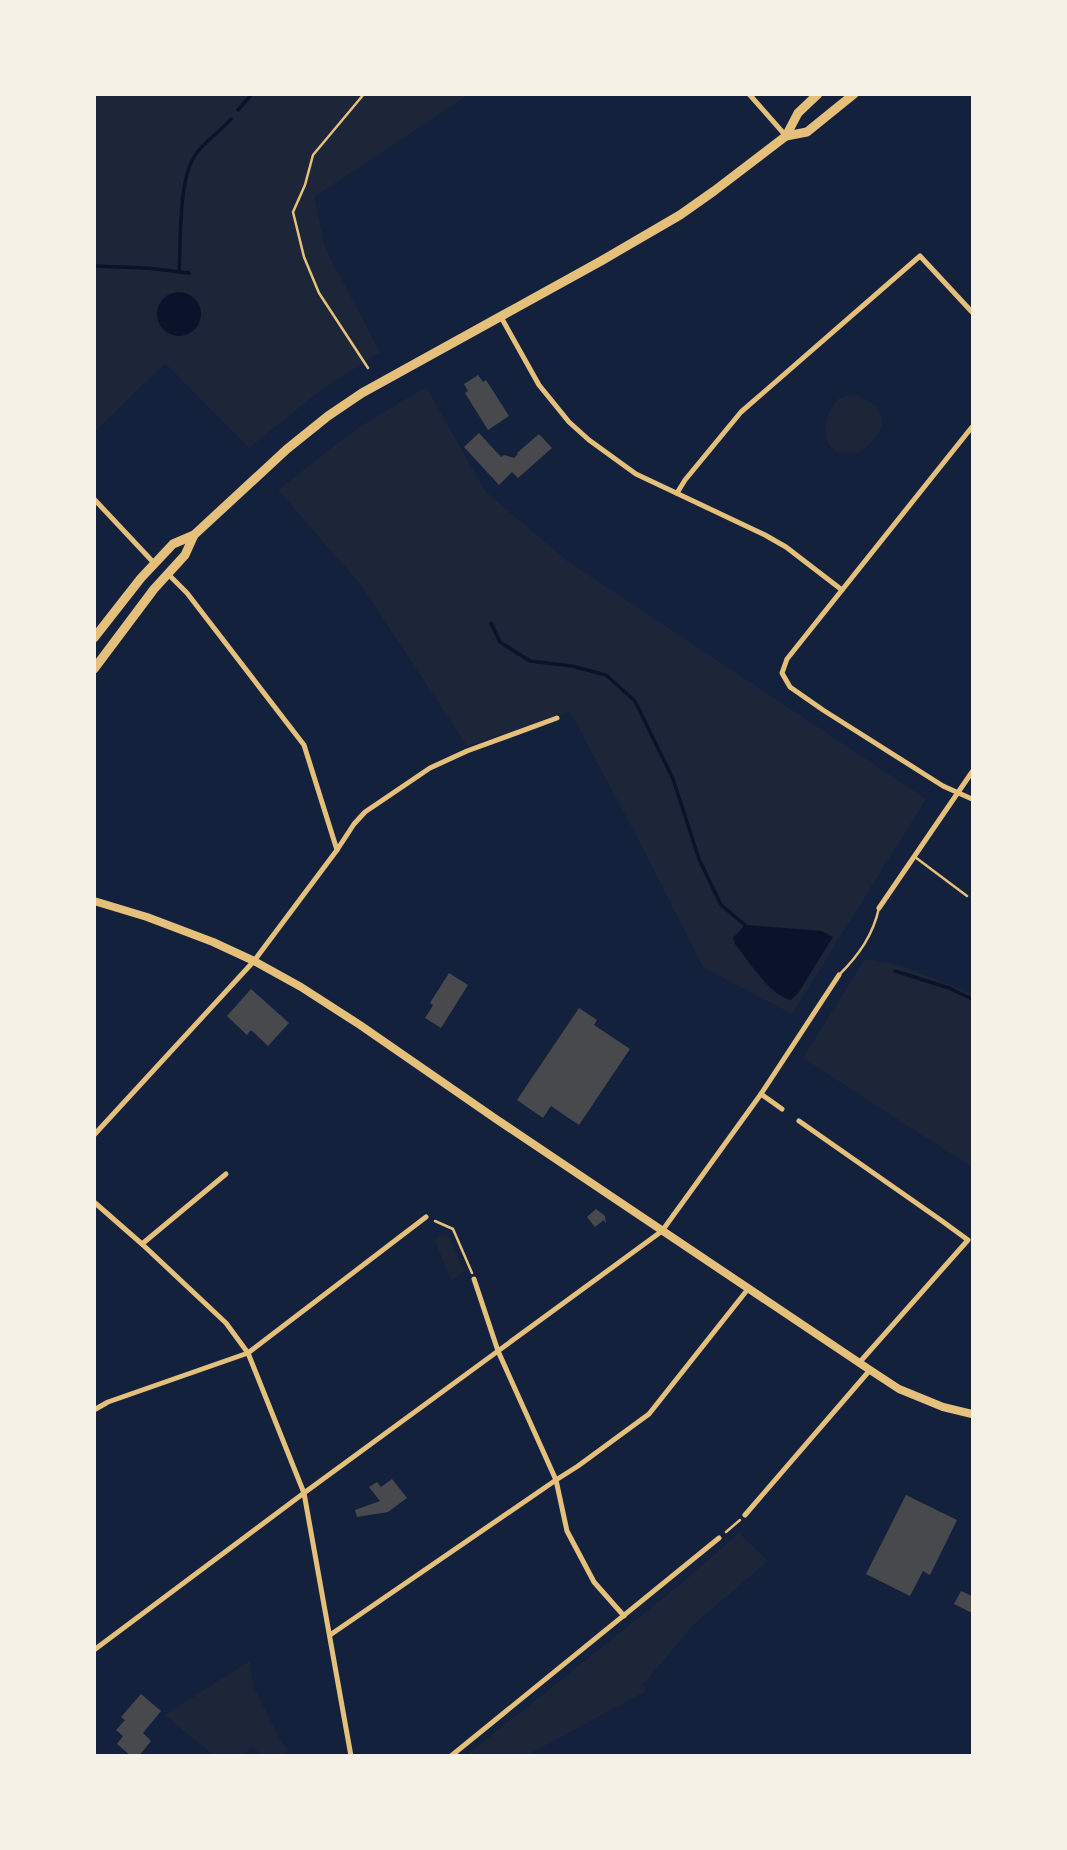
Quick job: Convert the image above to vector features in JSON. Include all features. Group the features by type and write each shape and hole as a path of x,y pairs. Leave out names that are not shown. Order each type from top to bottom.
{"main road":[{"path":"94,638 154,563 173,544 194,535 288,449 346,403 680,215 786,136 799,113 818,94"},
{"path":"786,136 807,132 855,94"},
{"path":"94,669 167,573 185,555 194,535"},
{"path":"94,901 167,925 254,961 301,987 360,1024 899,1389 943,1407 972,1414"}],"street":[{"path":"749,94 786,136"},
{"path":"677,493 741,412 920,256 972,312"},
{"path":"500,316 540,385 569,422 589,440 636,474 786,547 842,590"},
{"path":"972,427 787,659 782,673 790,687 823,710 943,786 972,799"},
{"path":"94,499 154,563"},
{"path":"167,573 194,602 304,745 337,850"},
{"path":"94,1135 254,961 354,824 365,813 430,768 467,751 557,718"},
{"path":"879,908 972,772"},
{"path":"94,1650 662,1231 761,1094 839,975"},
{"path":"761,1094 782,1109"},
{"path":"799,1121 968,1241 859,1363"},
{"path":"142,1244 226,1174"},
{"path":"94,1202 226,1323 248,1353 304,1493 351,1755"},
{"path":"94,1410 108,1402 248,1353 426,1217"},
{"path":"474,1279 498,1351 556,1480 567,1531 594,1582 624,1616"},
{"path":"330,1635 578,1466 649,1414 748,1289"},
{"path":"745,1515 870,1370"},
{"path":"451,1755 719,1538"}],"lane":[{"path":"915,857 967,896"},
{"path":"839,975 851,963 874,928 879,908"}],"path":[{"path":"364,94 313,155 305,185 293,212 304,257 319,293 368,368"},
{"path":"426,1217 453,1229 474,1279"},
{"path":"719,1538 745,1515"}],"shaded area":[{"path":"94,95 468,95 314,197 325,248 380,352 322,389 249,448 165,363 95,432"},
{"path":"179,292 194,299 201,314 194,329 179,336 164,329 157,314 164,299"},
{"path":"426,387 485,491 567,561 926,799 792,1014 703,967 570,712 467,746 361,585 278,490 355,430"},
{"path":"851,394 876,407 882,419 876,438 866,448 843,453 828,442 825,427 838,399"},
{"path":"745,925 822,931 833,937 799,992 791,1000 768,985 735,944 733,938"},
{"path":"865,959 900,965 972,994 972,1167 803,1058"},
{"path":"442,1234 448,1235 464,1271 451,1280 435,1240"},
{"path":"739,1533 768,1561 693,1625 643,1685 646,1691 527,1755 467,1755 682,1583"},
{"path":"250,1661 253,1686 281,1742 288,1750 285,1755 262,1755 252,1747 245,1755 213,1755 165,1715"}],"building":[{"path":"478,375 483,382 486,380 509,416 488,430 465,393 468,391 464,384"},
{"path":"479,433 501,457 504,455 514,458 539,434 552,448 518,478 512,472 499,485 464,447"},
{"path":"449,973 468,985 441,1028 425,1018 433,1005 430,1003"},
{"path":"251,989 289,1023 268,1046 251,1030 247,1035 227,1016"},
{"path":"579,1008 597,1020 594,1025 630,1049 579,1125 551,1106 543,1118 517,1100"},
{"path":"596,1209 605,1216 606,1224 604,1220 595,1227 587,1217"},
{"path":"392,1479 407,1498 388,1512 357,1517 355,1510 380,1501 369,1487 377,1482 381,1487"},
{"path":"906,1495 957,1520 930,1575 923,1571 910,1596 866,1574"},
{"path":"961,1591 972,1596 972,1613 954,1604"},
{"path":"141,1694 161,1711 143,1733 151,1741 139,1756 131,1756 117,1744 123,1736 116,1730 125,1720 121,1717"}],"waterway":[{"path":"238,110 252,94"},
{"path":"179,272 183,194 190,165 199,150 231,119"},
{"path":"94,266 189,273"},
{"path":"491,623 500,642 530,661 572,666 606,675 635,701 673,779 699,859 721,905 745,925"},
{"path":"895,971 949,988 972,999"}]}
